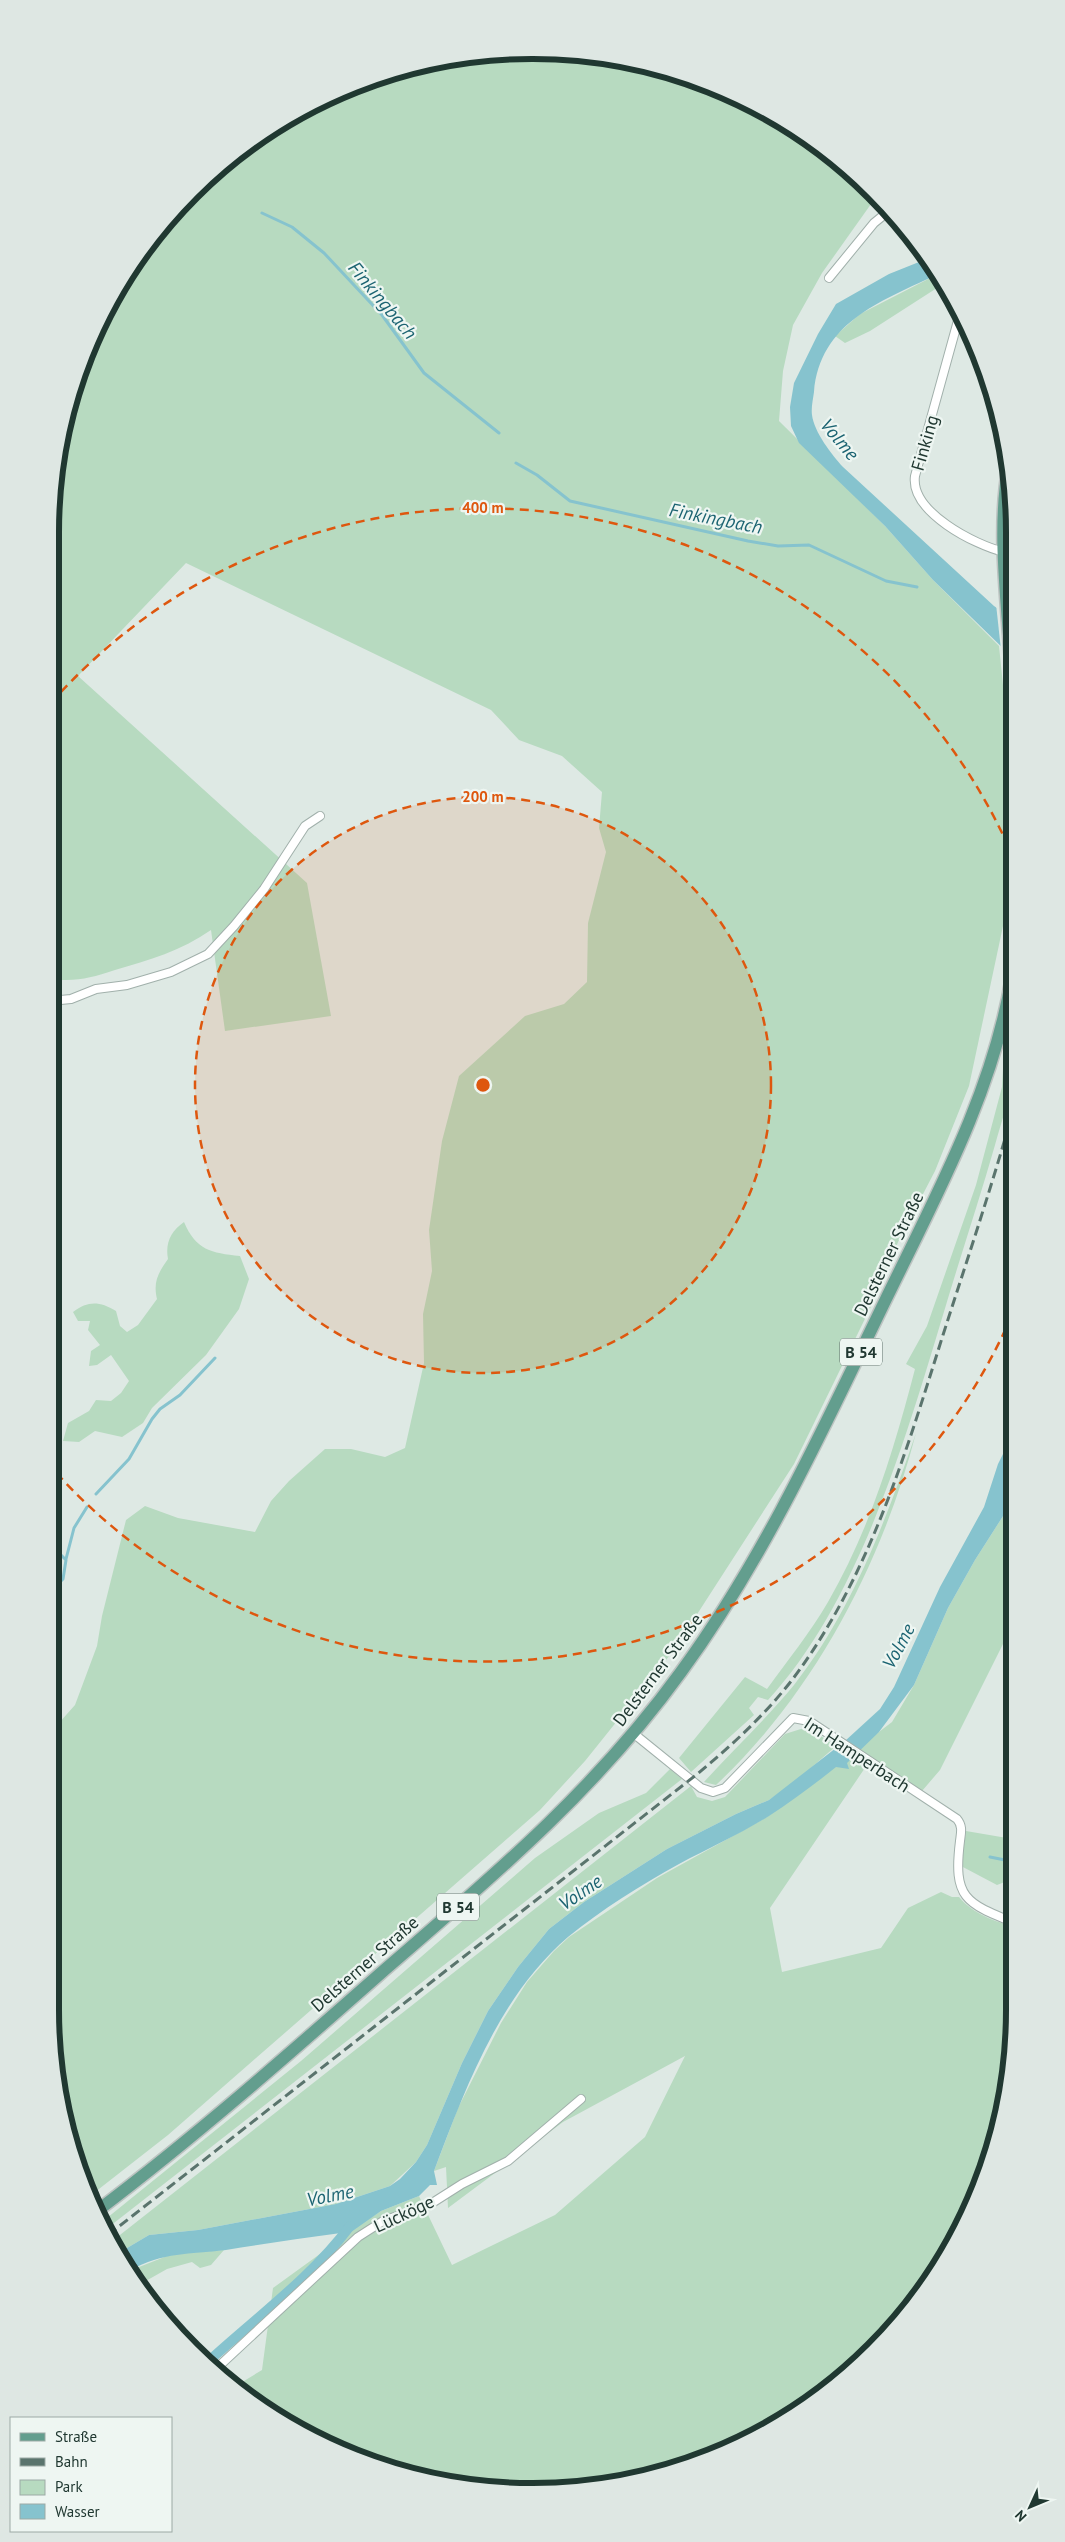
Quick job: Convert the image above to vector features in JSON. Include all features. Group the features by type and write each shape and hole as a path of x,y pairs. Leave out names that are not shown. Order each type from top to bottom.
{"main road":[{"path":"1005,505 1004,552 1006,590"},
{"name":"Delsterner Straße","path":"102,2207 214,2119 504,1866 565,1809 633,1733 678,1676 720,1616 770,1531 826,1423 964,1132 996,1046 1006,1003"}],"street":[{"path":"829,278 874,223 884,215"},
{"name":"Finking","path":"957,323 915,476 915,488 920,502 950,527 986,548 1004,552"},
{"path":"59,1000 71,999 96,989 127,984 171,972 208,954 264,889 304,826 320,816"},
{"name":"Im Hamperbach","path":"633,1733 701,1788 713,1792 725,1788 793,1718 802,1718 958,1819 961,1828 958,1877 964,1894 975,1905 1006,1919"},
{"name":"Lücköge","path":"220,2366 358,2237 383,2221 429,2206 462,2184 508,2161 581,2099"}],"green space":[{"path":"502,60 563,60 594,63 625,68 685,84 714,95 769,122 796,139 845,176 872,203 822,273 793,325 783,371 779,421 885,526 933,580 999,646 1006,714 1006,895 1003,926 969,1086 935,1171 898,1242 881,1286 794,1464 674,1650 585,1761 540,1810 168,2135 95,2192 84,2162 68,2102 60,2040 59,1723 75,1705 97,1646 102,1616 126,1520 145,1506 178,1518 255,1532 271,1501 289,1481 325,1449 351,1449 385,1457 405,1448 424,1363 423,1314 432,1271 429,1230 442,1141 459,1076 525,1016 564,1004 587,982 588,923 606,852 599,828 602,792 562,756 519,740 491,710 186,563 78,676 307,883 331,1016 225,1031 211,930 188,944 165,954 98,975 68,980 59,980 59,532 63,471 75,410 95,351 122,296 139,269 176,220 220,176 244,157 296,122 323,108 380,84 410,75 440,68"},
{"path":"931,277 938,288 870,331 845,343 835,336 860,314"},
{"path":"1006,1042 1005,1112 920,1389 882,1502 858,1557 832,1609 802,1657 768,1700 758,1697 749,1708 754,1715 691,1772 679,1758 745,1677 767,1689 806,1636 828,1602 856,1546 879,1489 907,1399 915,1369 906,1364 927,1326 976,1185 1002,1087"},
{"path":"184,1222 199,1244 213,1251 240,1256 249,1279 239,1309 206,1355 152,1408 143,1423 122,1437 95,1431 79,1442 63,1441 68,1423 89,1411 96,1400 111,1401 121,1393 129,1381 111,1355 97,1365 89,1366 91,1351 100,1345 88,1330 90,1321 78,1321 73,1312 89,1304 104,1305 116,1311 120,1326 127,1332 138,1325 157,1299 156,1283 159,1273 168,1259 168,1243 172,1233"},
{"path":"916,1433 902,1482 864,1577 814,1667 752,1749 716,1785 704,1782 794,1685 833,1627 866,1564"},
{"path":"1006,1511 1006,1640 940,1770 922,1791 871,1759 770,1908 782,1972 881,1948 908,1908 941,1892 952,1897 959,1897 978,1913 1006,1924 1005,2040 997,2102 990,2132 970,2191 943,2246 926,2273 889,2322 845,2366 821,2385 769,2420 742,2434 685,2458 655,2467 625,2474 563,2482 532,2483 471,2479 440,2474 380,2458 351,2447 296,2420 241,2383 262,2370 273,2288 381,2211 419,2196 452,2265 555,2215 645,2137 685,2056 563,2122 448,2208 446,2167 434,2171 458,2108 501,2023 527,1982 569,1937 657,1878 767,1817 892,1722 914,1685 948,1608 975,1560"},
{"path":"804,1728 816,1733 836,1746 795,1782 769,1800 736,1814 667,1849 584,1902 549,1929 518,1967 488,2011 462,2063 427,2145 416,2162 390,2186 336,2204 198,2230 149,2235 124,2250 117,2237 691,1786 697,1797 712,1801 725,1797 785,1734"},
{"path":"670,1769 682,1779 111,2225 107,2218 301,2061 535,1858 599,1813 646,1793"},
{"path":"966,1831 1006,1838 1006,1882 997,1885 961,1866"},
{"path":"224,2250 211,2265 200,2268 192,2262 167,2269 145,2281 136,2268 172,2254"}],"water":[{"path":"921,261 931,277 873,306 840,332 828,348 819,368 812,409 813,422 829,450 843,467 994,606 1006,614 1006,651 933,580 885,526 799,443 791,426 790,407 794,383 818,334 836,304 889,274"},
{"path":"1006,1448 1006,1511 948,1608 914,1685 879,1732 847,1763 849,1769 836,1767 769,1816 636,1889 568,1937 544,1961 522,1987 503,2015 472,2076 434,2171 437,2185 430,2185 419,2196 381,2211 344,2237 341,2233 226,2250 177,2255 154,2260 136,2268 124,2250 149,2235 198,2230 336,2204 390,2186 400,2179 416,2162 427,2145 462,2063 488,2011 518,1967 549,1929 584,1902 667,1849 736,1814 769,1800 845,1741 880,1709 894,1687 940,1587 984,1507 998,1464"}],"pier":[{"path":"996,604 1006,611 1006,654 1001,650"}],"waterway":[{"name":"Finkingbach","path":"262,213 292,227 324,253 382,315 424,373 499,433"},
{"name":"Finkingbach","path":"516,463 537,475 570,501 748,541 778,546 809,545 886,581 917,587"},
{"path":"96,1494 129,1459 152,1419 160,1409 180,1395 215,1358"},
{"path":"66,1559 74,1528 87,1507"},
{"path":"59,1553 66,1560 63,1579 59,1583"},
{"path":"990,1857 1006,1860"},
{"path":"212,2358 319,2262 350,2226"}],"railway":[{"path":"114,2230 696,1775 747,1730 792,1680 819,1641 843,1600 864,1558 882,1514 914,1425 1006,1135"}],"water label":[{"name":"Volme","path":"840,439"},
{"name":"Volme","path":"898,1646"},
{"name":"Volme","path":"580,1892"},
{"name":"Volme","path":"330,2195"}]}
